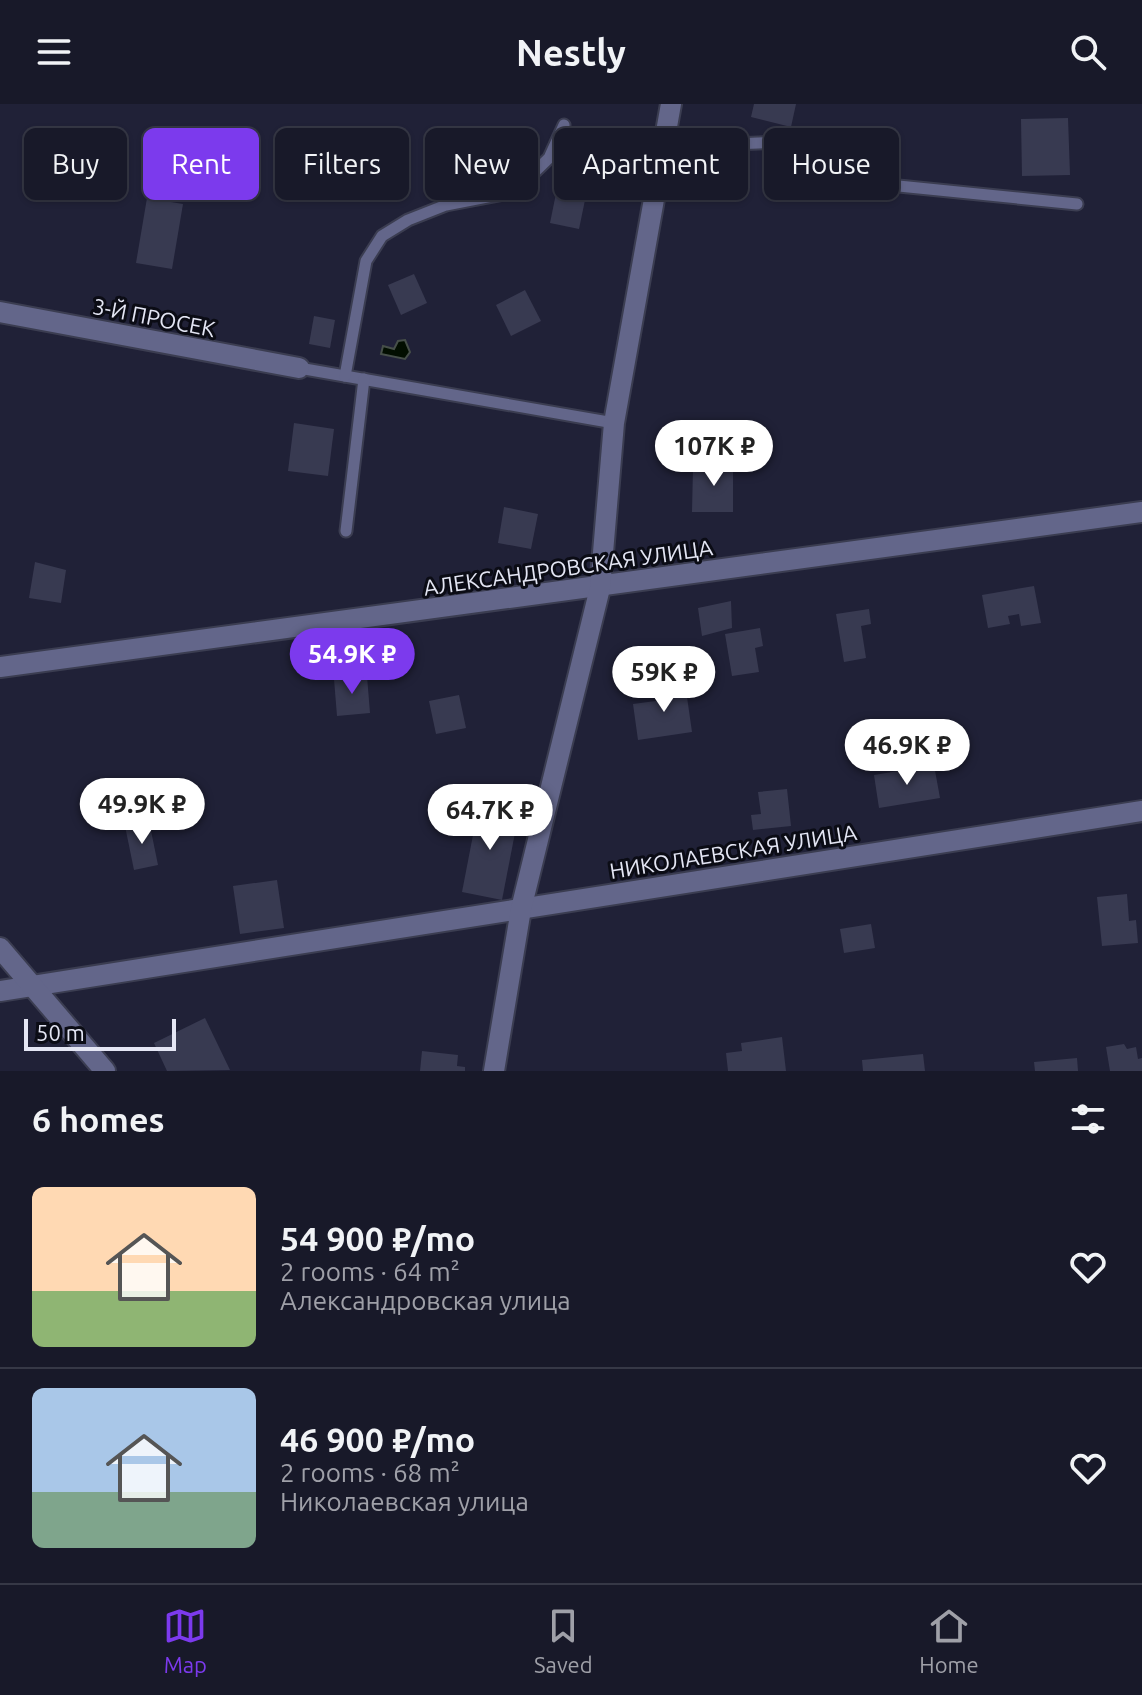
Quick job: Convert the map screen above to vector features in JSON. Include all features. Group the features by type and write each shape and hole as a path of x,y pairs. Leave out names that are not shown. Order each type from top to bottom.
{"street":[{"path":"667,128 671,104"},
{"path":"494,1071 521,909 600,588 614,423 654,200"},
{"name":"3-Й ПРОСЕК","path":"0,312 299,368"},
{"name":"АЛЕКСАНДРОВСКАЯ УЛИЦА","path":"0,667 600,588 1142,512"},
{"name":"НИКОЛАЕВСКАЯ УЛИЦА","path":"0,991 1142,811"},
{"path":"0,948 105,1071"}],"lane":[{"path":"345,376 366,261 382,236 408,220 446,205 514,192 549,158 564,125"},
{"path":"748,144 833,140 839,180 1077,204"},
{"path":"299,368 614,423"},
{"path":"346,531 364,379"}],"shaded area":[{"path":"405,340 410,352 405,359 381,354 383,346 394,349 398,341"}],"building":[{"path":"754,104 796,104 791,127 751,117"},
{"path":"1068,118 1070,175 1022,176 1021,119"},
{"path":"147,200 183,204 172,269 136,263"},
{"path":"555,200 585,200 579,229 550,223"},
{"path":"414,274 427,303 401,315 388,285"},
{"path":"525,290 541,321 511,336 496,305"},
{"path":"314,316 335,320 330,348 309,344"},
{"path":"294,423 334,429 328,476 288,471"},
{"path":"712,459 733,460 733,512 692,512 693,468 712,469"},
{"path":"504,507 538,514 531,549 498,543"},
{"path":"35,562 66,570 61,603 29,598"},
{"path":"1034,586 1041,623 1021,626 1019,614 1008,616 1010,624 988,628 982,595"},
{"path":"731,601 732,628 702,636 698,608"},
{"path":"869,609 871,624 861,626 866,658 844,662 836,614"},
{"path":"760,628 763,646 755,648 759,672 732,676 725,634"},
{"path":"367,676 370,713 337,716 334,679"},
{"path":"685,683 692,732 638,740 633,704 663,700 661,686"},
{"path":"459,695 466,728 436,734 429,701"},
{"path":"934,765 940,798 879,808 874,775"},
{"path":"787,789 791,826 753,830 751,815 761,814 758,792"},
{"path":"479,804 519,812 502,900 462,892"},
{"path":"149,821 158,865 134,870 125,826"},
{"path":"277,880 284,928 240,934 233,886"},
{"path":"1127,894 1129,921 1136,920 1138,943 1102,946 1097,897"},
{"path":"871,924 875,948 844,953 840,929"},
{"path":"205,1018 230,1070 167,1071 154,1043"},
{"path":"782,1037 786,1071 728,1071 726,1053 742,1051 741,1043"},
{"path":"1124,1044 1127,1049 1136,1047 1138,1059 1142,1058 1142,1071 1110,1071 1106,1047"},
{"path":"422,1051 458,1055 457,1066 465,1067 465,1071 420,1071"},
{"path":"923,1054 925,1071 863,1071 862,1060"},
{"path":"1077,1058 1078,1071 1035,1071 1034,1062"}]}
